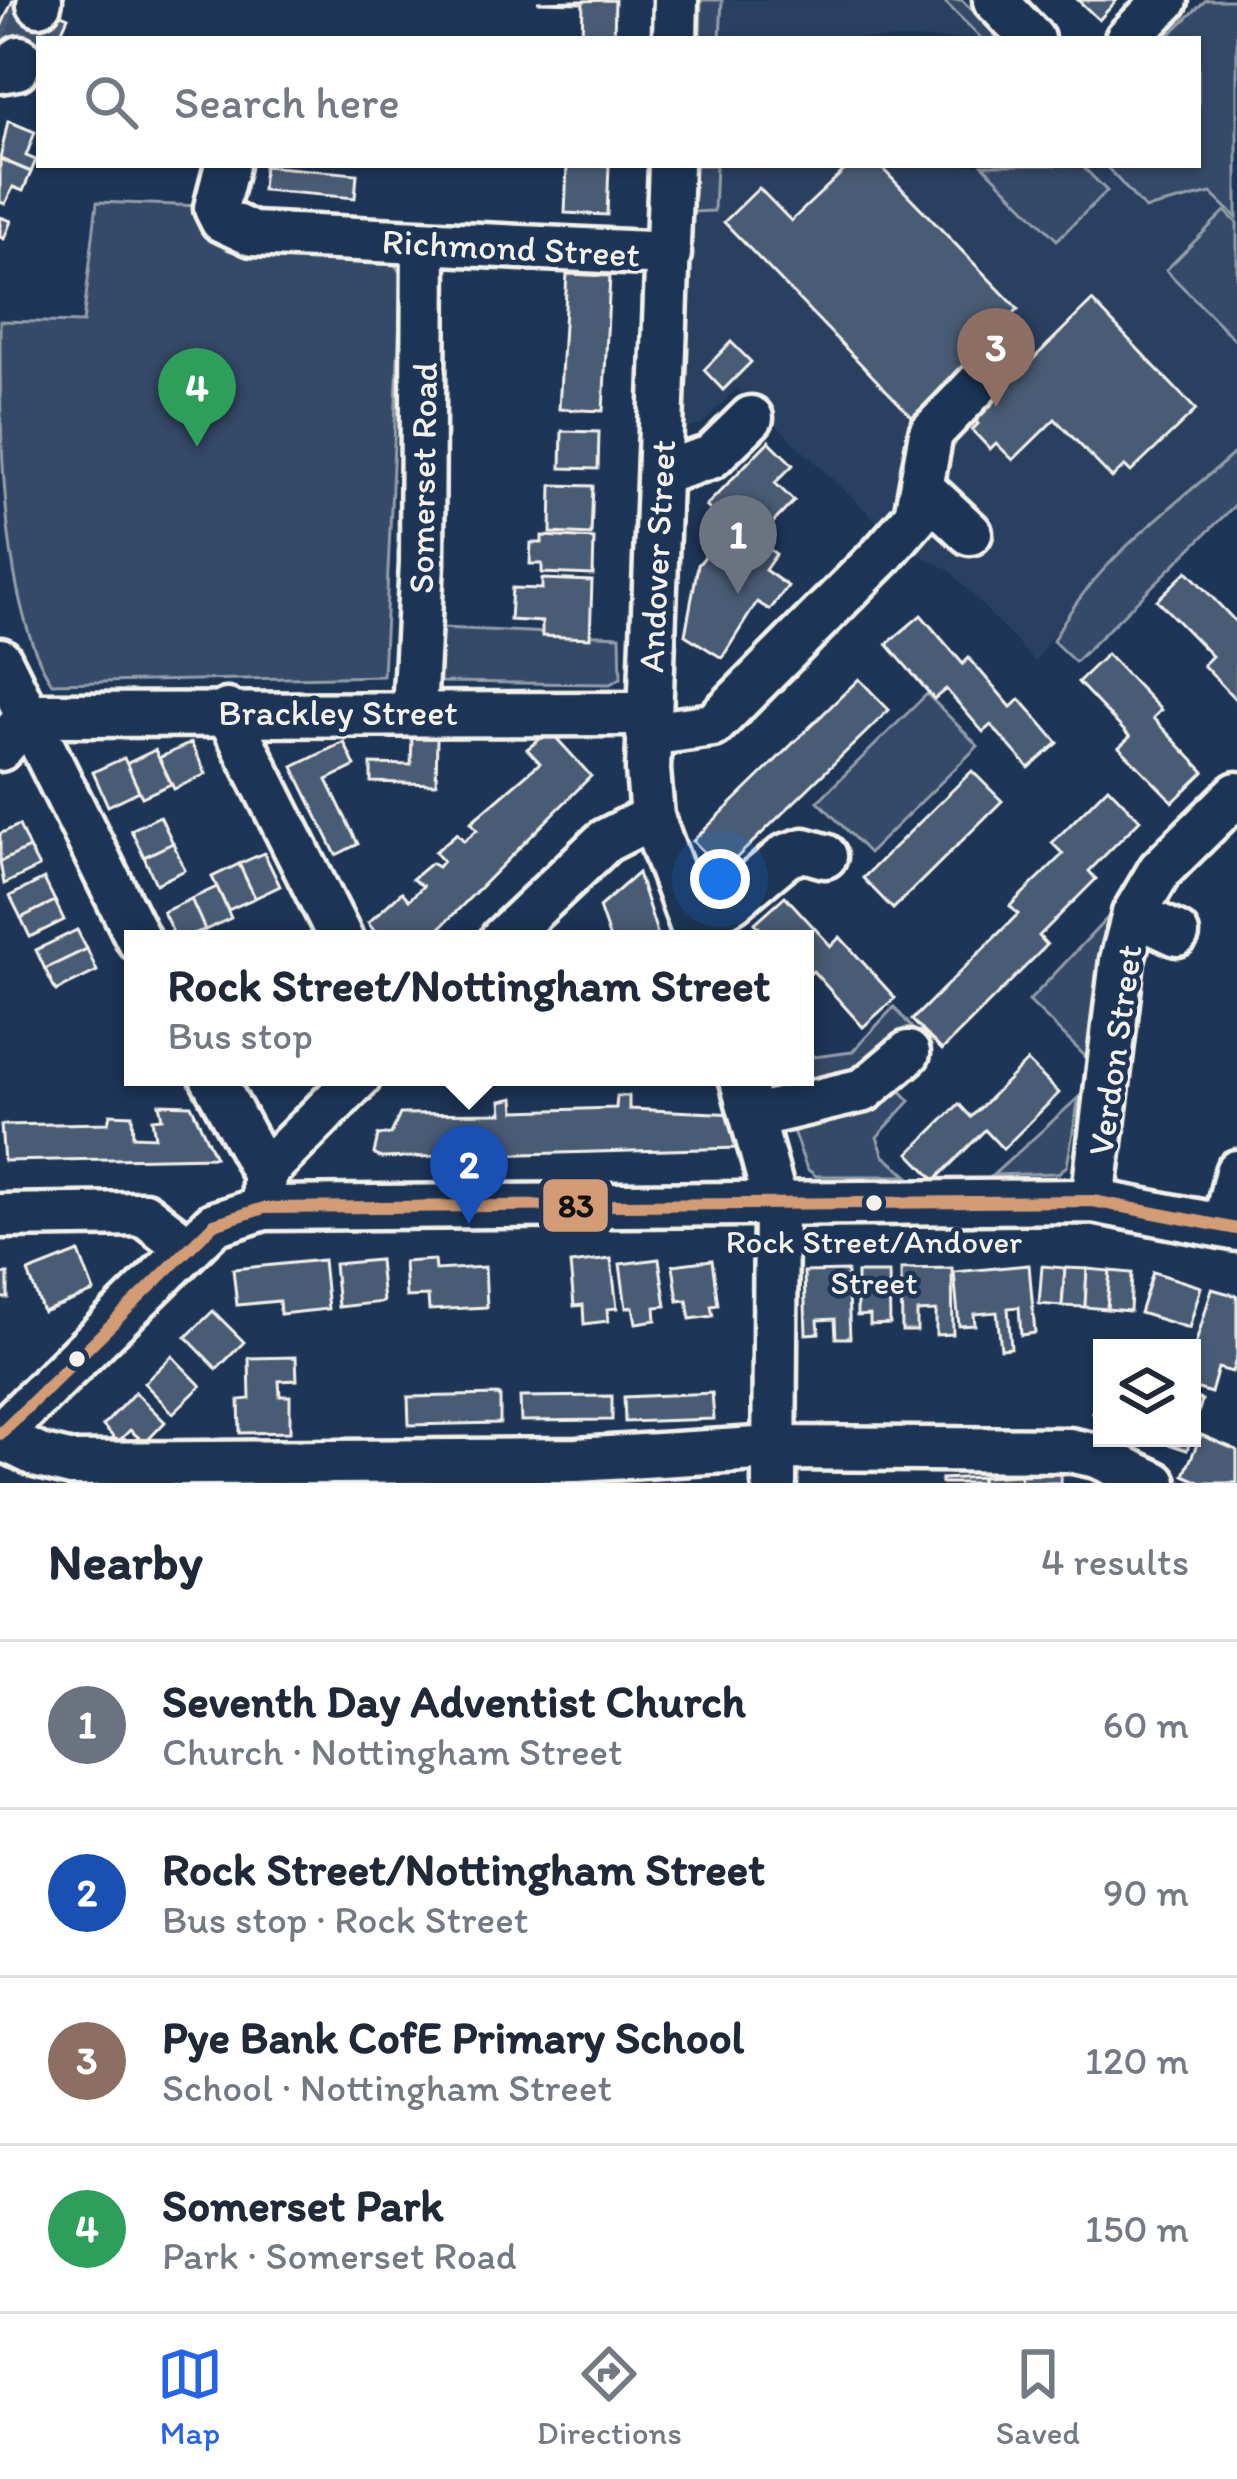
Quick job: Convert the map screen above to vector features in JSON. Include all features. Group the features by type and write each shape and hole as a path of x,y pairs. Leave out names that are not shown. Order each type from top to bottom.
{"street":[{"path":"675,36 676,0"},
{"path":"995,0 1030,36"},
{"path":"1130,36 1166,0"},
{"name":"Richmond Street","path":"226,168 218,184 216,208 222,220 252,234 669,254"},
{"name":"Andover Street","path":"671,168 648,724 652,817 693,930"},
{"name":"Somerset Road","path":"414,712 422,563 424,244"},
{"name":"Brackley Street","path":"28,716 414,712 713,725 916,516 931,433 978,384"},
{"path":"661,473 710,457 751,418"},
{"path":"922,488 970,533"},
{"path":"0,660 134,930"},
{"path":"227,711 336,930"},
{"path":"0,749 28,716"},
{"name":"Verdon Street","path":"1093,1201 1122,960 1134,914 1160,869 1237,794"},
{"path":"511,930 604,841 652,817"},
{"path":"697,930 786,856 804,850 826,856"},
{"path":"1134,914 1177,934"},
{"path":"774,1466 776,1204 748,1096 864,1090 908,1053"},
{"path":"215,1086 255,1198"},
{"path":"350,1086 255,1198 214,1224 188,1248 0,1435 39,1456 72,1464 577,1460 774,1466 1070,1450 1155,1483"},
{"path":"255,1198 776,1204 1093,1201 1231,1228 1237,1172"},
{"path":"0,1216 144,1214 188,1248"}],"shaded area":[{"path":"701,0 722,0 720,36 700,36"},
{"path":"722,0 943,0 979,36 720,36"},
{"path":"943,0 962,0 998,36 979,36"},
{"path":"1206,0 1237,0 1237,218 1211,193 1145,209 1108,168 1201,168 1201,36 1168,36"},
{"path":"695,168 716,168 714,211 693,212"},
{"path":"716,168 1108,168 1144,209 1211,193 1237,218 1237,451 1137,538 1067,613 1035,662 949,570 905,548 737,388 701,425 684,429 693,212 714,210"},
{"path":"986,168 1084,168 1107,191 1057,240"},
{"path":"97,202 202,206 228,250 392,260 402,276 383,676 52,683 35,650 13,562 3,460 0,321 83,323"},
{"path":"1225,211 1237,223 1237,342 1166,270"},
{"path":"1237,451 1237,503 1075,662 1053,641 1069,613 1135,538"},
{"path":"442,628 620,636 621,678 610,684 439,682"},
{"path":"927,694 978,746 869,853 818,801"},
{"path":"1112,913 1089,1060 1029,1001"},
{"path":"894,1007 913,1029 877,1065 910,1101 877,1137 884,1156 908,1176 816,1176 807,1169 776,1086 814,1086 814,1057 852,1052"},
{"path":"1079,1097 1067,1166 1058,1173 993,1175"}],"building":[{"path":"13,0 30,0 68,17 59,36 36,36 36,65 0,48 0,29"},
{"path":"615,0 614,36 582,36 583,3 537,2"},
{"path":"1078,0 1117,0 1099,20"},
{"path":"8,121 35,132 26,156 36,160 31,172 0,159"},
{"path":"0,159 31,172 23,191 13,187 5,204 0,202"},
{"path":"264,168 357,174 355,198 262,190"},
{"path":"567,168 609,168 607,215 565,213"},
{"path":"847,168 882,168 1018,309 993,334 1025,367 1092,301 1196,410 1131,472 1125,466 1112,478 1055,419 1013,460 996,443 990,449 972,430 978,424 969,414 1001,383 976,356 912,417 724,222 759,188 791,221"},
{"path":"0,217 11,221 4,239 0,237"},
{"path":"567,274 610,276 603,411 559,409"},
{"path":"731,342 751,362 723,390 704,370"},
{"path":"562,431 599,432 598,469 561,468"},
{"path":"769,441 793,465 775,483 794,501 761,535 738,512 725,525 706,506"},
{"path":"552,485 593,486 591,535 551,533"},
{"path":"733,523 776,554 765,570 788,586 770,610 757,602 722,658 685,635 698,565"},
{"path":"542,536 594,539 593,575 542,573 542,564 530,564 531,543 542,543"},
{"path":"1187,571 1237,623 1237,701 1203,665 1212,656 1157,600"},
{"path":"542,579 592,581 590,638 542,636 542,622 510,620 512,588 542,589"},
{"path":"921,615 963,664 969,658 1011,707 1020,699 1058,743 1029,768 991,725 983,732 946,689 934,699 887,644"},
{"path":"1107,654 1161,710 1153,718 1204,772 1173,802 1119,747 1130,737 1078,682"},
{"path":"859,679 889,710 723,871 693,841"},
{"path":"550,731 591,776 438,930 374,930 368,923 402,892 409,900 423,886 412,879 431,863 438,867 443,861 435,852 457,833 464,841 477,830 471,822 540,763 527,749"},
{"path":"412,737 437,738 436,784 371,782 371,764 411,765"},
{"path":"344,742 355,766 327,780 358,844 336,855 293,767"},
{"path":"191,743 206,774 174,789 159,758"},
{"path":"155,750 171,784 142,797 126,764"},
{"path":"124,758 139,791 108,806 93,772"},
{"path":"972,771 1002,801 893,909 863,878"},
{"path":"1108,787 1140,820 1089,871 1096,879 1039,936 1047,945 942,1050 912,1020 1018,914 1010,906 1063,854 1052,843"},
{"path":"160,816 173,843 144,857 131,830"},
{"path":"19,825 29,848 0,862 0,834"},
{"path":"173,843 185,870 156,884 144,857"},
{"path":"29,848 39,867 4,884 0,862"},
{"path":"264,853 280,886 255,898 239,864"},
{"path":"239,864 255,898 228,910 212,877"},
{"path":"638,873 656,930 607,930 599,907"},
{"path":"44,879 55,901 21,918 10,896"},
{"path":"217,887 231,918 205,930 191,899"},
{"path":"785,896 831,946 840,937 895,998 863,1027 814,972 814,930 761,930 755,923"},
{"path":"191,899 205,930 172,930 163,912"},
{"path":"55,901 64,920 30,937 21,918"},
{"path":"77,930 87,949 45,969 36,950"},
{"path":"87,949 97,971 56,991 45,969"},
{"path":"1027,1061 1059,1093 1003,1149 985,1130 935,1180 909,1153 959,1104 971,1117"},
{"path":"617,1096 629,1096 629,1109 737,1114 739,1148 381,1158 374,1154 378,1135 391,1134 400,1114 502,1113 501,1101 514,1098 515,1111 616,1108"},
{"path":"159,1104 191,1105 215,1157 4,1161 1,1125 108,1123 110,1114 132,1115 133,1136 155,1137 152,1119 162,1118"},
{"path":"79,1252 94,1292 43,1312 28,1272"},
{"path":"611,1259 617,1308 607,1309 608,1321 584,1324 583,1305 574,1306 570,1264"},
{"path":"659,1259 666,1306 655,1307 656,1320 636,1323 633,1307 626,1308 620,1264"},
{"path":"323,1260 328,1309 280,1314 279,1301 237,1305 233,1269"},
{"path":"379,1260 383,1302 338,1307 334,1264"},
{"path":"434,1260 435,1270 485,1267 487,1307 429,1310 428,1296 406,1297 404,1262"},
{"path":"712,1260 718,1305 711,1306 713,1316 690,1319 687,1300 678,1301 673,1265"},
{"path":"1029,1265 1035,1333 1021,1335 1019,1307 1008,1308 1011,1348 1001,1349 997,1312 974,1314 975,1325 959,1326 954,1272"},
{"path":"1042,1266 1065,1268 1062,1306 1039,1304"},
{"path":"952,1268 953,1334 936,1335 936,1311 917,1312 917,1331 902,1331 901,1269"},
{"path":"1065,1268 1087,1269 1085,1307 1062,1306"},
{"path":"1087,1269 1110,1271 1107,1309 1085,1307"},
{"path":"847,1271 850,1338 836,1338 835,1319 818,1320 819,1333 806,1334 804,1272"},
{"path":"1110,1271 1132,1273 1130,1311 1107,1309"},
{"path":"1153,1272 1201,1287 1189,1328 1140,1313"},
{"path":"857,1273 889,1273 890,1324 870,1325 870,1315 857,1316"},
{"path":"0,1274 8,1274 8,1298 0,1298"},
{"path":"1212,1289 1237,1296 1237,1356 1232,1372 1218,1368 1211,1393 1201,1390 1201,1339 1197,1339"},
{"path":"213,1311 244,1342 217,1369 186,1337"},
{"path":"172,1356 201,1386 173,1413 144,1383"},
{"path":"296,1357 297,1380 279,1381 280,1396 290,1396 290,1432 240,1433 239,1400 250,1399 249,1358"},
{"path":"135,1392 165,1422 145,1443 130,1430 118,1442 103,1426"},
{"path":"712,1393 714,1419 625,1422 624,1397"},
{"path":"500,1395 500,1423 409,1425 408,1397"},
{"path":"612,1396 612,1420 521,1421 520,1397"},
{"path":"1201,1435 1237,1450 1237,1483 1202,1483 1184,1475 1196,1447 1201,1447"},
{"path":"1061,1474 1061,1483 1021,1483 1020,1475"},
{"path":"1020,1475 1021,1483 981,1483 981,1477"},
{"path":"981,1477 981,1483 941,1483 941,1479"}],"tunnel":[{"path":"20,58 39,4"}],"transit line":[{"name":"83","path":"0,1434 214,1224 264,1208 1093,1201 1237,1229"}],"place":[{"name":"Pye Bank CofE Primary School","path":"996,407"},
{"name":"Somerset Park","path":"197,447"},
{"name":"Seventh Day Adventist Church","path":"738,594"},
{"name":"Rock Street/Andover Street","path":"874,1203"},
{"name":"Rock Street/Nottingham Street","path":"469,1224"}]}
